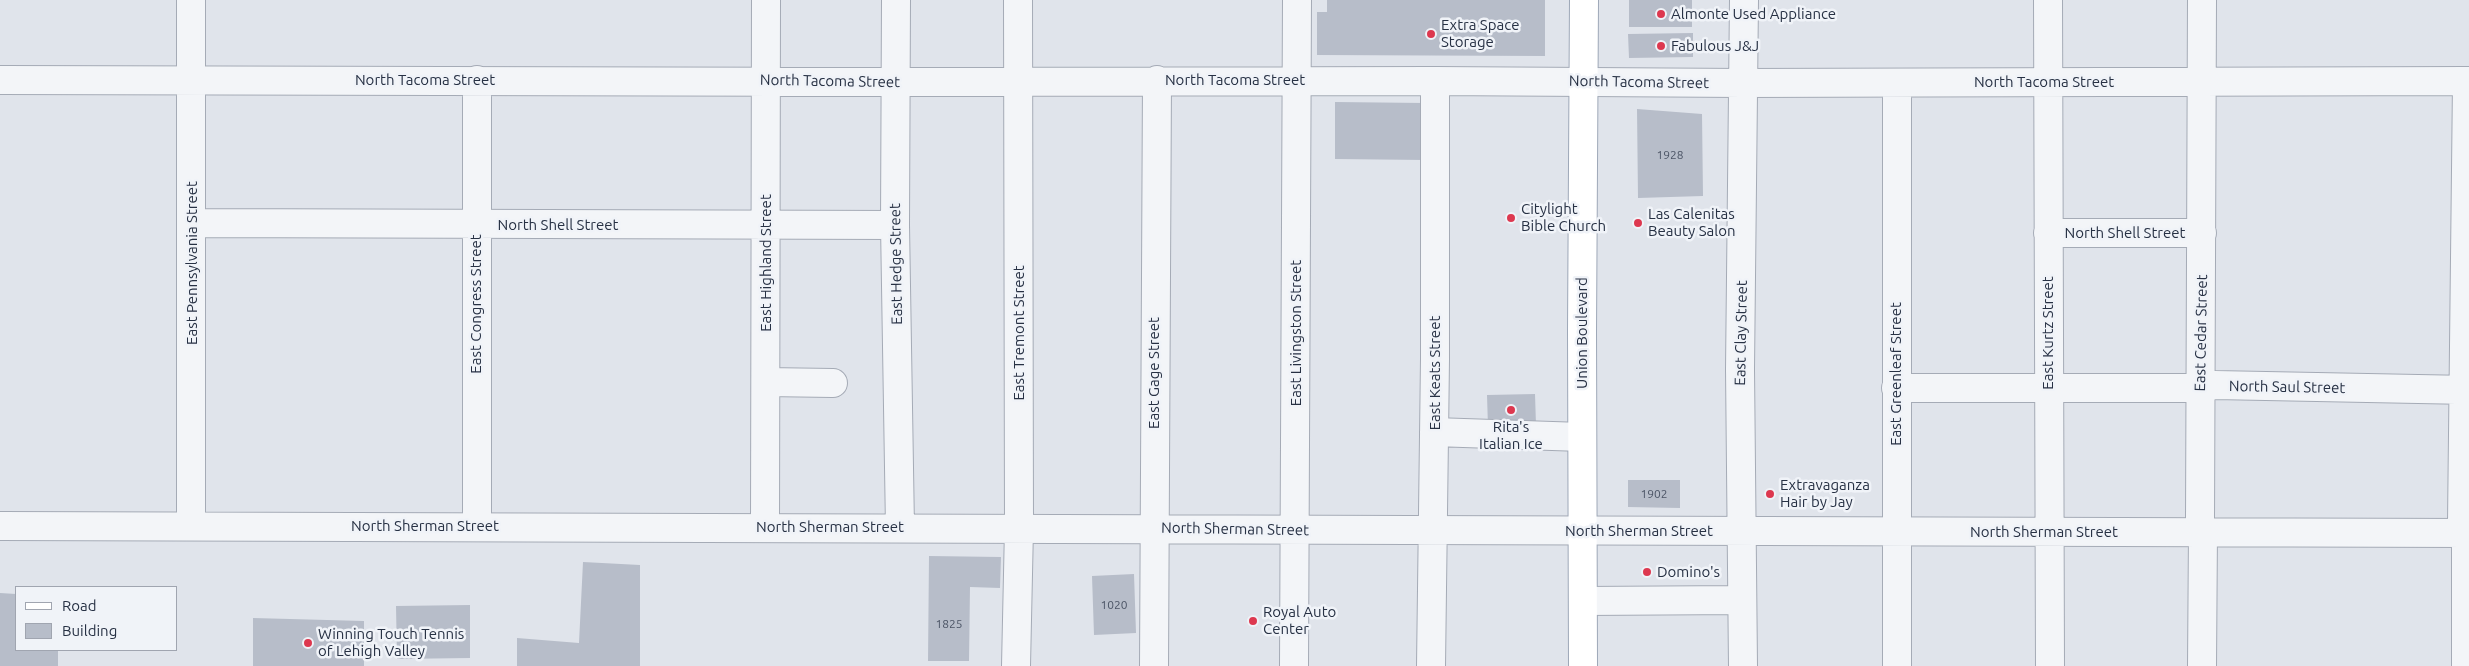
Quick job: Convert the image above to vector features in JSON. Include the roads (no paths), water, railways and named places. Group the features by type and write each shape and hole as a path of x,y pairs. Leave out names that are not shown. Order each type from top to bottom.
{"main road":[{"name":"Union Boulevard","path":"1583,666 1584,0"}],"street":[{"name":"East Pennsylvania Street","path":"191,0 191,526"},
{"name":"East Highland Street","path":"765,527 766,0"},
{"name":"East Hedge Street","path":"896,0 895,225 900,528"},
{"name":"East Tremont Street","path":"1016,666 1019,528 1018,0"},
{"name":"East Livingston Street","path":"1294,666 1296,529 1296,0"},
{"name":"East Clay Street","path":"1743,666 1740,369 1744,0"},
{"name":"East Kurtz Street","path":"2048,0 2048,532 2050,666"},
{"name":"East Cedar Street","path":"2202,0 2200,520 2203,532 2202,666"},
{"name":"North Tacoma Street","path":"0,80 766,80 896,82 1297,80 1744,83 2468,81"},
{"name":"East Congress Street","path":"477,80 477,527"},
{"name":"East Gage Street","path":"1154,666 1157,80"},
{"name":"East Keats Street","path":"1431,666 1435,81"},
{"path":"2466,666 2467,533 2462,522 2466,390 2468,81"},
{"name":"East Greenleaf Street","path":"1897,83 1897,666"},
{"name":"North Shell Street","path":"192,223 895,225"},
{"name":"North Shell Street","path":"2048,233 2202,233"},
{"path":"766,382 833,383"},
{"name":"North Saul Street","path":"1896,388 2201,388 2215,385 2466,390"},
{"path":"1434,432 1582,437"},
{"name":"North Sherman Street","path":"0,526 2467,533"},
{"path":"1583,601 1742,600"}],"place":[{"name":"Almonte Used Appliance","path":"1661,14"},
{"name":"Extra Space Storage","path":"1431,34"},
{"name":"Fabulous J&J","path":"1661,46"},
{"name":"Citylight Bible Church","path":"1511,218"},
{"name":"Las Calenitas Beauty Salon","path":"1638,223"},
{"name":"Rita's Italian Ice","path":"1511,410"},
{"name":"Extravaganza Hair by Jay","path":"1770,494"},
{"name":"Domino's","path":"1647,572"},
{"name":"Royal Auto Center","path":"1253,621"},
{"name":"Winning Touch Tennis of Lehigh Valley","path":"308,643"}]}
